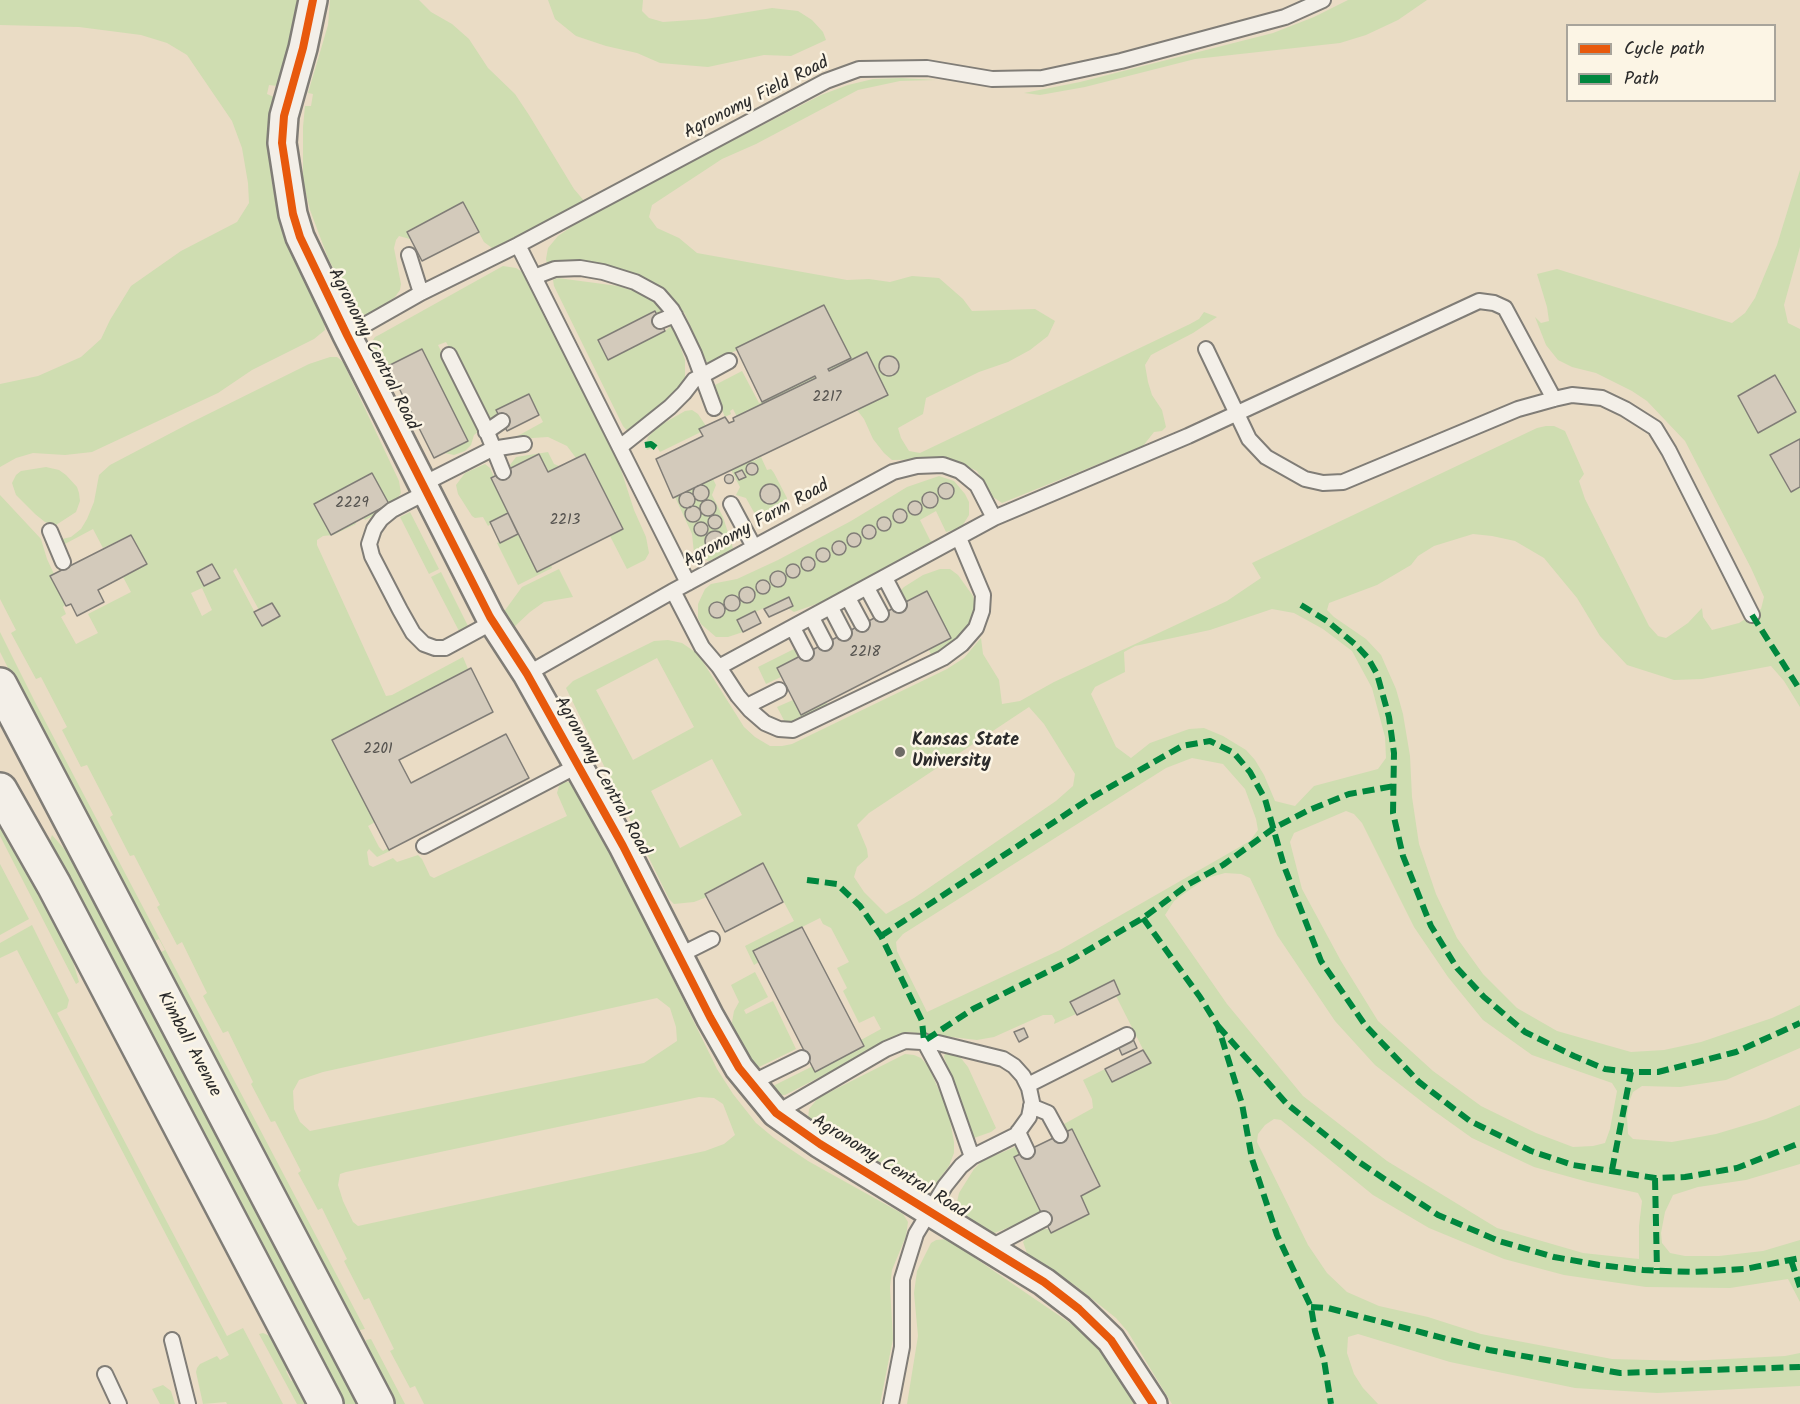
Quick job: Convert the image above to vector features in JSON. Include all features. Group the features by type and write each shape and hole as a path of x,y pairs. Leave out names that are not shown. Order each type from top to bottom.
{"main road":[{"name":"Kimball Avenue","path":"0,685 376,1404"},
{"path":"0,790 54,885 326,1404"}],"street":[{"name":"Agronomy Central Road","path":"313,0 303,48 284,116 282,143 291,203 300,237 347,335 493,622 527,674 623,846 678,956 739,1068 776,1113 820,1144 1044,1282 1079,1309 1103,1331 1153,1404"}],"lane":[{"name":"Agronomy Field Road","path":"347,335 421,293 518,246 826,81 859,69 927,68 992,79 1042,78 1121,61 1285,17 1323,0"},
{"path":"518,246 688,584"},
{"path":"409,255 421,293"},
{"path":"534,278 555,269 580,268 635,282 659,295 675,315 694,354 714,408"},
{"path":"719,667 994,518 1177,441 1479,302 1494,303 1505,308 1554,399"},
{"path":"660,321 675,315"},
{"path":"1206,349 1250,439 1266,457 1305,478 1323,483 1343,482 1518,409 1554,399 1572,395 1602,398 1625,409 1655,428 1669,451 1752,615"},
{"path":"449,355 503,472"},
{"path":"620,447 670,407 694,380 729,361"},
{"path":"486,432 502,421"},
{"path":"493,622 445,648 435,648 424,644 413,633 399,610 372,556 369,544 374,529 381,519 425,488 492,449 524,444"},
{"name":"Agronomy Farm Road","path":"527,674 673,591 893,472 917,466 943,465 960,471 977,485 994,518"},
{"path":"731,504 754,547"},
{"path":"50,531 63,562"},
{"path":"673,591 702,647 747,706 765,723 779,729 793,730 836,704 926,658 962,644 976,628 982,611 983,595 959,538"},
{"path":"885,578 899,605"},
{"path":"867,588 880,614"},
{"path":"848,598 862,624"},
{"path":"831,608 844,633"},
{"path":"812,618 825,643"},
{"path":"793,628 806,653"},
{"path":"747,706 779,690"},
{"path":"424,846 577,766"},
{"path":"678,956 712,939"},
{"path":"1028,1085 1127,1035"},
{"path":"776,1113 886,1049 905,1041 924,1041 1003,1059 1019,1071 1028,1085 1032,1102 1029,1117 1018,1132 993,1148 972,1157 945,1186 916,1234 902,1279 902,1347 891,1404"},
{"path":"924,1041 945,1080 972,1157"},
{"path":"751,1083 801,1058"},
{"path":"1031,1107 1048,1113 1060,1135"},
{"path":"1018,1132 1027,1151"},
{"path":"989,1248 1044,1219"},
{"path":"172,1340 188,1404"},
{"path":"105,1374 119,1404"}],"shaded area":[{"name":"Kansas State University","path":"0,0 1800,0 1800,1404 0,1404"}],"green space":[{"path":"0,0 297,0 297,17 280,78 277,86 269,85 267,94 274,97 269,142 271,177 278,217 293,256 324,322 325,330 314,339 252,370 218,393 92,452 65,455 33,453 16,458 0,467 0,384 38,376 81,357 101,339 131,286 181,251 237,222 249,203 242,148 232,121 187,55 167,43 141,35 79,27 0,25"},
{"path":"330,0 419,0 431,12 452,24 469,39 488,68 515,94 574,189 585,202 500,247 492,248 484,242 463,203 407,231 410,239 399,236 394,248 401,284 400,290 395,297 370,314 356,313 328,258 310,210 303,181 305,106 311,106 313,94 308,93 328,25"},
{"path":"548,0 643,0 642,11 649,18 663,22 706,19 772,8 798,11 812,20 823,32 826,40 791,56 764,55 708,67 660,63 637,53 576,36 555,19"},
{"path":"1348,0 1427,0 1398,20 1366,35 1340,43 1195,59 1085,87 1040,95 1024,93 1080,82 1273,33 1314,17"},
{"path":"873,79 936,80 900,81 858,90 756,144 722,159 652,205 649,217 657,228 679,238 697,253 847,280 869,279 890,282 912,276 939,278 963,299 972,311 1035,309 1055,321 1048,336 1030,350 926,398 923,414 898,428 909,451 920,453 1190,324 1199,319 1204,312 1217,317 1193,333 1151,355 1145,365 1152,395 1162,410 1166,427 1162,431 1154,432 1143,446 1002,503 993,497 977,471 958,462 941,459 892,460 884,453 873,439 857,410 888,395 867,353 829,371 828,369 850,358 824,305 736,348 737,350 708,365 685,314 664,289 650,283 547,264 548,248 558,236 590,214 821,95","holes":["888,356 895,358 899,364 897,372 890,376 883,374 879,367 881,359"]},
{"path":"1800,170 1800,247 1784,305 1788,323 1800,329 1800,439 1771,455 1790,492 1800,487 1800,707 1784,681 1771,666 1702,679 1674,680 1627,665 1600,636 1577,598 1544,558 1515,541 1492,536 1473,534 1434,546 1418,556 1411,565 1377,585 1329,603 1327,610 1366,639 1381,655 1396,689 1403,714 1410,756 1412,797 1419,844 1436,894 1457,938 1483,974 1517,1008 1557,1031 1631,1052 1664,1050 1701,1042 1772,1018 1800,1005 1800,1048 1726,1080 1680,1087 1642,1086 1633,1092 1627,1117 1628,1134 1633,1139 1672,1142 1716,1134 1766,1119 1800,1105 1800,1164 1746,1180 1698,1187 1673,1195 1665,1212 1661,1233 1662,1243 1670,1253 1685,1256 1719,1256 1763,1251 1800,1240 1800,1302 1788,1279 1730,1288 1646,1287 1564,1275 1504,1259 1429,1228 1373,1195 1281,1120 1274,1119 1265,1125 1258,1134 1257,1142 1308,1245 1327,1273 1347,1292 1379,1306 1428,1317 1481,1334 1612,1359 1688,1361 1785,1356 1800,1353 1800,1386 1657,1393 1575,1388 1450,1362 1358,1334 1348,1337 1347,1353 1354,1374 1378,1404 1172,1404 1128,1332 1116,1318 1076,1286 1028,1256 1023,1242 1036,1229 1049,1229 1052,1233 1089,1214 1081,1196 1100,1186 1072,1129 1067,1131 1064,1124 1093,1108 1092,1099 1083,1080 1105,1069 1112,1082 1150,1063 1116,996 1120,993 1114,980 1070,1002 1076,1014 1054,1024 1055,1020 1052,1015 1043,1015 994,1037 977,1040 908,1032 785,1095 775,1095 769,1088 813,1066 816,1071 864,1046 861,1040 881,1029 874,1016 859,1023 843,991 847,988 837,968 849,962 831,928 823,924 820,918 754,951 759,962 754,965 745,946 794,921 763,863 705,893 707,897 694,902 674,904 669,899 566,688 573,681 654,641 668,640 682,643 698,654 744,727 770,746 782,746 792,744 947,669 964,658 981,638 983,654 999,680 1002,704 1020,701 1054,682 1227,601 1261,578 1252,563 1537,428 1546,426 1554,426 1565,431 1584,474 1579,481 1585,499 1649,626 1658,636 1666,638 1688,623 1702,608 1703,617 1712,630 1739,623 1761,609 1764,597 1685,441 1647,401 1632,391 1596,373 1572,367 1558,360 1546,345 1535,317 1541,323 1549,321 1537,274 1557,269 1732,323 1745,313 1755,298 1777,245","holes":["1775,375 1795,412 1758,433 1738,396","1272,609 1294,613 1323,629 1352,651 1372,688 1385,737 1386,758 1378,769 1314,786 1295,806 1275,801 1264,775 1246,750 1204,728 1189,729 1150,743 1131,758 1116,747 1091,694 1095,687 1125,672 1124,652 1135,646 1210,630","657,658 694,727 633,760 596,690","1029,707 1044,724 1075,774 1073,786 1056,801 914,898 886,914 864,892 854,877 857,867 868,857 857,825 869,813","1192,758 1223,764 1245,789 1258,830 1250,841 1060,950 927,1012 897,951 896,942 903,934 1166,768","712,759 742,815 680,848 651,791","1346,811 1354,814 1362,823 1414,927 1448,977 1483,1020 1532,1055 1612,1083 1617,1091 1605,1143 1573,1147 1536,1133 1481,1106 1433,1071 1378,1021 1341,961 1302,889 1290,842 1294,833","1225,873 1241,874 1250,878 1277,935 1335,1021 1375,1065 1472,1138 1534,1167 1638,1193 1642,1201 1639,1259 1583,1253 1497,1228 1387,1161 1303,1096 1227,1004 1165,915 1174,901 1207,878"]},
{"path":"503,266 516,268 529,276 614,448 634,510 646,537 649,553 645,560 627,569 610,536 623,529 585,454 576,458 567,446 548,437 514,438 543,422 529,394 497,410 498,414 491,420 446,342 438,345 480,430 474,435 471,445 465,451 454,455 444,453 468,440 422,349 388,366 390,370 383,371 369,346 375,337"},
{"path":"558,278 618,286 641,293 657,302 664,311 656,314 654,311 598,340 608,360 671,326 674,328 685,360 683,387 631,435 623,426 554,286 553,280"},
{"path":"330,357 337,357 343,362 399,481 401,493 393,505 365,520 363,517 355,522 356,524 333,535 323,536 317,540 317,545 386,696 392,695 463,657 468,669 332,740 375,822 368,826 379,847 383,851 388,848 390,851 377,857 369,849 367,852 369,865 373,867 393,858 397,862 418,855 430,876 434,878 567,816 557,793 559,786 564,782 569,782 579,787 717,1069 733,1094 756,1123 774,1138 808,1161 903,1214 908,1222 906,1236 892,1270 890,1287 893,1339 880,1404 424,1404 415,1386 410,1388 390,1351 394,1349 369,1298 364,1300 344,1261 347,1259 322,1208 318,1210 298,1173 301,1171 275,1121 271,1122 251,1084 253,1082 228,1031 223,1033 203,996 207,993 182,942 177,945 157,907 160,905 134,855 130,856 110,817 113,815 87,765 81,767 62,730 67,727 41,677 36,679 11,633 16,630 0,599 0,495 41,539 54,574 51,576 65,605 63,607 66,614 61,617 76,644 98,633 88,614 131,592 123,577 147,564 131,535 103,548 93,529 63,545 62,539 71,537 81,529 87,519 94,502 99,475 110,465 309,364","holes":["236,568 259,610 272,603 279,616 262,626 233,571","202,588 212,610 202,616 191,593","657,998 670,1008 676,1027 677,1041 644,1063 310,1131 300,1122 294,1109 293,1091 299,1080 323,1072","699,1097 714,1098 723,1104 735,1135 724,1144 705,1151 358,1226 353,1222 338,1185 340,1174"]},
{"path":"742,371 759,403 815,376 816,378 737,417 733,409 730,411 731,414 725,417 716,396 715,385"},
{"path":"692,410 698,414 706,426 701,432 660,452 657,447 647,450 645,445 648,437 659,426 685,411"},
{"path":"548,452 554,464 559,466 548,472 539,455 511,468 510,465 516,457"},
{"path":"761,457 767,470 771,469 774,473 787,498 786,506 780,514 765,522 756,516 746,498 736,495 740,487 731,470 753,459 754,461","holes":["766,484 774,485 780,490 780,497 774,503 766,503 761,497 761,490"]},
{"path":"485,464 490,468 508,513 490,522 488,526 483,517 472,516 458,494 456,485 465,473"},
{"path":"46,467 59,470 66,475 77,487 79,493 80,501 76,512 56,525 45,522 35,514 16,495 12,483 21,471"},
{"path":"939,476 954,481 969,502 969,515 961,528 946,532 936,511 920,520 930,540 934,543 932,545 833,598 794,612 788,608 793,605 788,597 738,620 743,632 728,637 716,637 701,624 698,618 698,604 705,589 711,584 737,579 778,560 851,521 907,487"},
{"path":"713,479 716,485 712,495 723,517 733,548 731,551 709,561 699,558 694,553 692,534 675,497","holes":["714,531 721,533 725,539 724,544 719,550 712,550 706,542 709,533"]},
{"path":"410,512 439,569 429,574 400,517"},
{"path":"518,534 552,568 518,585 497,543"},
{"path":"559,569 573,597 544,602 514,627 511,627 503,613 522,587"},
{"path":"940,569 950,569 958,575 973,596 976,608 971,629 933,659 929,650 951,638 927,591 904,602 899,592 923,575"},
{"path":"441,572 468,626 459,631 431,577"},
{"path":"0,632 365,1329 360,1330 345,1310 159,953 165,950 159,939 153,942 27,706 0,652"},
{"path":"798,647 802,655 777,668 781,677 766,684 758,667"},
{"path":"793,700 801,715 826,702 830,709 794,727 786,724 777,707"},
{"path":"0,809 59,922 55,925 60,934 64,932 79,982 76,984 0,836"},
{"path":"52,835 80,867 365,1404 345,1404 49,843"},
{"path":"0,864 29,919 0,935"},
{"path":"32,925 69,1000 67,1008 57,1013 227,1336 243,1328 283,1404 227,1404 226,1402 203,1404 197,1368 200,1364 217,1356 220,1360 229,1355 17,950 0,958 0,943"},
{"path":"755,972 768,997 744,1010 746,1014 773,1001 796,1049 755,1069 733,1030 734,1011 739,1002 731,985"},
{"path":"945,1053 960,1057 968,1067 996,1128 991,1132 974,1138 944,1057"},
{"path":"905,1054 921,1058 928,1066 948,1110 954,1142 954,1153 949,1166 934,1186 925,1189 916,1189 808,1120 809,1109 818,1098"},
{"path":"1017,1146 1040,1210 1035,1217 992,1234 965,1218 957,1202 959,1193 974,1169 982,1161"},
{"path":"947,1239 1089,1336 1105,1355 1136,1404 907,1404 918,1336 914,1293 917,1271 931,1243"},
{"path":"263,1333 277,1342 291,1368 286,1371 291,1381 296,1378 310,1404 297,1404 259,1334"},
{"path":"371,1339 405,1404 395,1404 367,1351 366,1340"},
{"path":"163,1385 171,1391 175,1404 160,1404 152,1389"}],"building":[{"path":"463,202 479,232 422,261 407,232"},
{"path":"824,305 851,358 828,369 829,371 867,352 888,395 673,498 656,459 703,436 699,429 725,417 729,423 734,421 733,418 816,378 815,376 762,402 736,348"},
{"path":"655,311 665,331 608,360 598,340"},
{"path":"422,349 468,441 434,458 388,366"},
{"path":"889,356 896,359 899,366 896,373 889,376 882,373 879,366 882,359"},
{"path":"1775,375 1796,412 1758,433 1738,396"},
{"path":"529,394 539,415 507,431 496,410"},
{"path":"1800,439 1800,487 1791,492 1770,455"},
{"path":"539,454 548,472 585,454 623,529 537,572 491,478"},
{"path":"752,463 758,469 752,475 746,469"},
{"path":"742,470 746,477 739,480 735,473"},
{"path":"372,473 389,504 331,535 314,504"},
{"path":"729,474 734,479 729,484 724,479"},
{"path":"946,483 954,491 946,499 938,491"},
{"path":"770,484 777,487 780,494 777,501 770,504 763,501 760,494 763,487"},
{"path":"701,485 707,487 709,493 707,499 701,501 695,499 693,493 695,487"},
{"path":"687,492 695,500 687,508 679,500"},
{"path":"930,492 938,500 930,508 922,500"},
{"path":"708,500 716,508 708,516 700,508"},
{"path":"912,501 918,501 922,508 918,515 912,515 908,511 908,505"},
{"path":"693,506 699,508 701,514 699,520 693,522 687,520 685,514 687,508"},
{"path":"897,509 903,509 907,516 903,523 897,523 893,519 893,513"},
{"path":"508,513 518,534 500,543 490,522"},
{"path":"712,515 718,515 722,522 718,529 712,529 708,525 708,519"},
{"path":"881,517 887,517 891,524 887,531 881,531 877,527 877,521"},
{"path":"698,522 704,522 708,529 704,536 698,536 694,532 694,526"},
{"path":"866,525 872,525 876,532 872,539 866,539 862,535 862,529"},
{"path":"715,531 722,534 725,541 722,548 715,551 708,548 705,541 708,534"},
{"path":"851,533 857,533 861,540 857,547 851,547 847,543 847,537"},
{"path":"131,535 147,564 98,590 104,602 77,616 71,604 66,606 50,576"},
{"path":"836,541 842,541 846,548 842,555 836,555 832,551 832,545"},
{"path":"820,548 826,548 830,555 826,562 820,562 816,558 816,552"},
{"path":"805,557 811,557 815,564 811,571 805,571 801,567 801,561"},
{"path":"212,564 220,578 204,586 197,572"},
{"path":"790,564 796,564 800,571 796,578 790,578 786,574 786,568"},
{"path":"778,571 786,579 778,587 770,579"},
{"path":"760,580 766,580 770,587 766,594 760,594 756,590 756,584"},
{"path":"747,587 753,589 755,595 753,601 747,603 741,601 739,595 741,589"},
{"path":"927,591 951,638 801,715 777,668"},
{"path":"732,595 738,597 740,603 738,609 732,611 726,609 724,603 726,597"},
{"path":"789,597 793,606 769,617 764,609"},
{"path":"717,602 723,604 725,610 723,616 717,618 711,616 709,610 711,604"},
{"path":"272,603 280,616 262,626 254,612"},
{"path":"755,611 761,623 743,632 737,620"},
{"path":"471,668 493,712 399,760 411,783 506,734 529,778 389,850 332,740"},
{"path":"763,863 783,902 725,932 705,894"},
{"path":"802,927 864,1046 815,1072 753,951"},
{"path":"1114,980 1120,994 1077,1015 1070,1002"},
{"path":"1024,1028 1028,1037 1019,1042 1014,1032"},
{"path":"1133,1039 1137,1048 1122,1055 1118,1046"},
{"path":"1143,1050 1151,1063 1112,1082 1105,1069"},
{"path":"1072,1129 1100,1186 1081,1196 1089,1214 1051,1233 1014,1157"}],"marked path":[{"path":"645,445 651,444 656,448"},
{"path":"1301,605 1327,621 1356,645 1368,658 1377,674 1389,717 1394,753 1393,813 1403,856 1431,926 1457,968 1484,997 1525,1032 1605,1069 1658,1072 1736,1052 1800,1023"},
{"path":"1752,615 1800,690"},
{"path":"881,936 1089,799 1182,746 1210,741 1234,753 1250,772 1265,799 1284,866 1321,961 1365,1025 1419,1082 1470,1121 1531,1151 1573,1165 1655,1178 1685,1177 1737,1168 1800,1143"},
{"path":"807,880 837,884 860,906 881,936 922,1021 924,1041 973,1009 1073,959 1143,918 1189,884 1223,865 1274,828 1309,810 1349,794 1394,786"},
{"path":"1143,918 1218,1026 1242,1104 1252,1159 1277,1235 1311,1307 1315,1331 1324,1360 1331,1404"},
{"path":"1218,1026 1287,1104 1359,1162 1438,1215 1499,1241 1554,1257 1643,1270 1693,1272 1745,1269 1800,1258"},
{"path":"1612,1170 1631,1072"},
{"path":"1655,1178 1657,1270"},
{"path":"1791,1260 1800,1287"},
{"path":"1311,1307 1328,1308 1489,1350 1620,1373 1800,1367"}],"cycle path":[{"path":"313,0 303,48 284,116 282,143 293,214 300,237 490,617 527,674 623,846 710,1017 739,1068 776,1113 820,1144 1044,1282 1079,1309 1111,1340 1153,1404"}],"place":[{"name":"Kansas State University","path":"900,752"}]}
